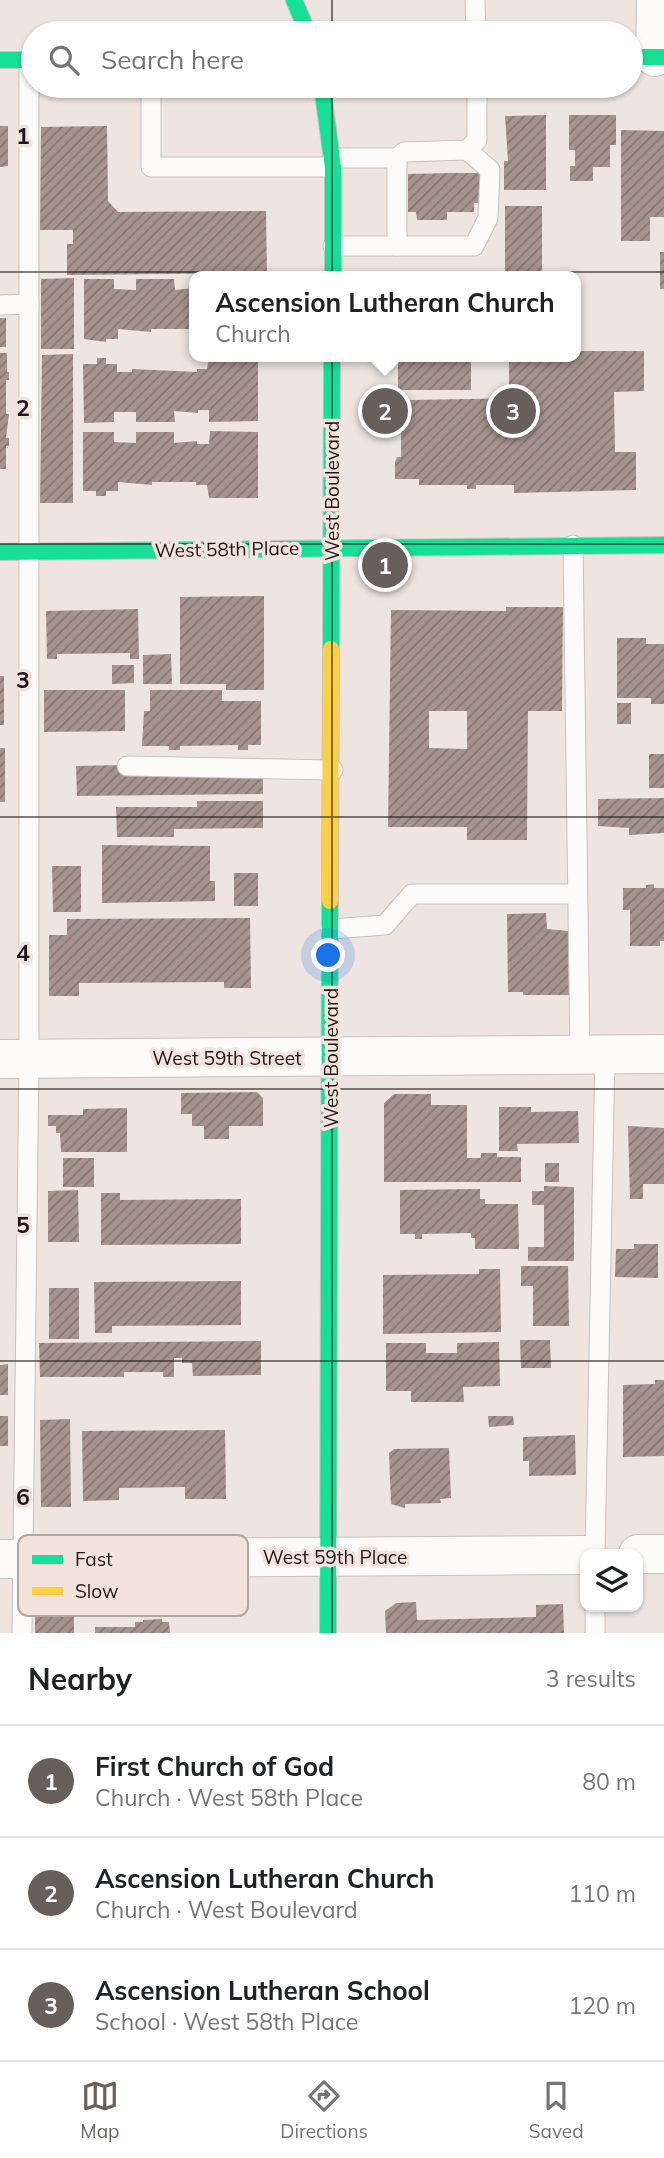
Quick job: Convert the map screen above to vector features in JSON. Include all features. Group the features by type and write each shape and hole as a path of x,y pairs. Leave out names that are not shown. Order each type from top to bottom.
{"main road":[{"path":"294,0 303,21"},
{"path":"0,60 21,60"},
{"path":"324,98 332,163 333,271"},
{"name":"West Boulevard","path":"328,1633 333,769 332,362"},
{"name":"West 58th Place","path":"0,552 664,545"}],"street":[{"path":"650,57 656,0"},
{"name":"West 59th Street","path":"15,1059 664,1054"},
{"path":"643,1554 664,1554"},
{"name":"West 59th Place","path":"248,1558 580,1555"}],"lane":[{"path":"475,0 476,21"},
{"path":"18,1606 11,1559 15,1059 29,551 31,98"},
{"path":"151,98 151,167 332,163 401,155 474,156 490,170 488,218 474,246 333,246"},
{"path":"474,156 477,140 477,98"},
{"path":"397,246 401,155"},
{"path":"0,305 29,304"},
{"path":"573,545 576,894 593,1055 595,1549"},
{"path":"127,766 333,769"},
{"path":"331,929 385,925 412,894 576,894"},
{"path":"595,1612 595,1633"}],"building":[{"path":"546,115 546,190 504,190 504,161 508,161 505,116"},
{"path":"569,115 616,115 616,145 610,145 610,167 593,167 593,181 570,181 570,166 575,166 575,150 569,150"},
{"path":"0,126 8,126 8,166 0,167"},
{"path":"107,126 108,201 118,212 266,211 267,271 67,275 67,244 73,244 73,230 40,230 41,127"},
{"path":"621,130 664,131 664,217 650,217 650,241 621,241"},
{"path":"481,173 481,203 474,203 474,212 447,212 447,220 417,220 416,212 408,212 408,174"},
{"path":"505,206 542,206 542,271 505,271"},
{"path":"660,252 664,252 664,289 660,289"},
{"path":"74,278 74,349 41,349 41,279"},
{"path":"84,279 114,279 114,289 136,290 136,279 174,279 175,290 189,289 189,329 151,329 151,332 118,329 118,339 106,339 106,342 84,339"},
{"path":"0,318 6,318 6,347 0,347"},
{"path":"581,351 644,351 644,391 614,392 615,452 636,452 636,490 514,493 514,485 476,485 476,489 467,489 467,485 419,485 419,479 395,479 395,462 397,457 401,457 401,406 409,406 409,400 519,398 519,392 509,392 509,362 581,362"},
{"path":"0,353 7,353 9,372 9,380 6,380 6,414 9,414 6,438 9,438 9,446 6,446 6,469 0,469"},
{"path":"73,354 73,503 40,503 42,355"},
{"path":"97,358 106,358 106,364 117,364 117,372 132,372 132,369 197,372 197,369 207,369 208,362 258,362 258,421 209,422 209,410 198,410 198,413 174,411 175,422 136,422 136,412 114,412 114,422 84,423 83,364 97,364"},
{"path":"398,362 471,362 471,390 398,390"},
{"path":"210,431 258,432 258,498 209,498 207,485 196,485 196,482 152,482 152,485 118,482 118,491 106,491 106,496 96,496 96,491 83,491 83,432 114,432 114,442 136,443 136,432 174,432 174,443 197,441 197,444 209,444"},
{"path":"264,596 264,690 226,690 226,684 180,684 180,597"},
{"path":"506,607 563,607 562,711 528,711 527,840 467,840 467,827 388,827 391,610 506,611","holes":["429,711 467,711 467,749 429,748"]},
{"path":"138,609 139,659 130,659 130,653 57,654 57,659 47,659 46,611"},
{"path":"617,638 646,638 646,644 664,644 664,704 651,704 651,698 617,698"},
{"path":"171,654 172,684 143,684 143,655"},
{"path":"112,665 134,665 134,683 112,684"},
{"path":"0,676 4,676 4,725 0,725"},
{"path":"44,690 125,690 125,731 44,732"},
{"path":"150,690 222,690 222,701 261,701 261,745 248,745 248,750 238,750 238,745 180,746 180,750 169,750 169,746 142,746 144,711 150,711"},
{"path":"617,703 631,703 631,724 617,724"},
{"path":"0,748 5,748 5,802 0,802"},
{"path":"649,754 664,754 664,788 649,788"},
{"path":"121,765 263,771 263,794 77,796 76,766"},
{"path":"664,798 664,833 629,835 629,828 598,826 598,799"},
{"path":"197,801 263,801 263,828 174,829 174,837 117,837 116,807 197,807"},
{"path":"102,845 210,846 210,881 215,881 215,901 102,903"},
{"path":"52,866 81,866 81,912 53,912"},
{"path":"234,873 258,873 258,906 234,906"},
{"path":"654,884 654,888 664,888 664,941 660,941 660,946 630,946 630,910 623,910 623,888 646,888 646,885"},
{"path":"546,913 547,929 568,931 569,995 523,995 523,992 508,992 507,914"},
{"path":"250,918 251,988 224,988 224,982 79,983 79,996 49,996 49,935 67,935 67,919"},
{"path":"257,1092 263,1098 263,1126 229,1126 229,1139 204,1139 204,1126 192,1126 192,1114 181,1114 181,1093"},
{"path":"394,1094 431,1094 431,1105 467,1105 467,1158 481,1158 481,1153 497,1153 497,1157 521,1157 521,1182 384,1182 384,1103"},
{"path":"499,1107 531,1107 531,1112 578,1111 579,1143 517,1144 518,1151 499,1151"},
{"path":"127,1108 127,1152 61,1152 60,1133 56,1133 56,1126 48,1126 48,1115 83,1115 83,1109"},
{"path":"628,1126 664,1128 664,1184 643,1184 643,1199 630,1199"},
{"path":"63,1158 94,1158 94,1187 63,1187"},
{"path":"545,1163 559,1163 559,1182 545,1182"},
{"path":"544,1186 574,1187 574,1261 528,1261 528,1247 544,1247 544,1205 532,1205 532,1191 544,1191"},
{"path":"480,1189 480,1199 485,1199 485,1204 518,1204 519,1249 475,1249 475,1238 471,1238 471,1233 422,1234 422,1239 415,1239 415,1234 400,1234 400,1190"},
{"path":"78,1190 79,1242 48,1242 48,1191"},
{"path":"101,1193 120,1193 120,1200 241,1199 241,1244 101,1245"},
{"path":"634,1244 658,1244 658,1278 615,1277 616,1249 634,1249"},
{"path":"521,1266 568,1266 569,1326 533,1326 533,1286 521,1286"},
{"path":"479,1269 500,1269 501,1332 383,1334 383,1275 479,1274"},
{"path":"241,1281 241,1325 112,1326 112,1333 95,1333 94,1282"},
{"path":"49,1288 79,1288 79,1339 49,1339"},
{"path":"520,1340 550,1340 551,1368 521,1368"},
{"path":"261,1341 261,1375 193,1376 192,1363 182,1363 182,1358 174,1358 174,1377 163,1377 163,1372 124,1372 124,1377 40,1377 39,1343"},
{"path":"499,1342 500,1386 463,1387 464,1402 411,1402 411,1391 386,1391 386,1343 426,1343 426,1353 457,1353 457,1343"},
{"path":"8,1364 8,1395 0,1395 0,1365"},
{"path":"655,1380 664,1380 664,1456 623,1457 623,1385 655,1384"},
{"path":"0,1416 8,1416 8,1446 0,1446"},
{"path":"488,1416 513,1416 514,1425 489,1427"},
{"path":"70,1419 71,1507 41,1507 40,1420"},
{"path":"225,1430 226,1499 185,1499 185,1487 119,1488 119,1500 83,1501 82,1431"},
{"path":"575,1435 576,1475 529,1476 529,1461 523,1461 523,1437"},
{"path":"449,1448 451,1498 440,1499 441,1503 405,1504 405,1508 391,1504 389,1453 394,1449"},
{"path":"416,1602 417,1620 536,1617 536,1605 563,1604 564,1633 386,1633 385,1611 396,1603"},
{"path":"35,1616 74,1616 74,1633 35,1633"},
{"path":"162,1619 162,1622 169,1622 170,1633 95,1633 95,1627 135,1627 135,1622"}],"traffic: fast":[{"path":"294,0 303,21"},
{"path":"643,57 664,57"},
{"path":"0,60 21,60"},
{"path":"324,98 333,167 333,271"},
{"path":"331,649 332,362"},
{"path":"0,552 664,545"},
{"path":"328,1633 330,901"}],"traffic: slow":[{"path":"330,901 331,649"}],"place":[{"name":"Ascension Lutheran Church","path":"385,411"},
{"name":"Ascension Lutheran School","path":"513,411"},
{"name":"First Church of God","path":"385,565"}]}
